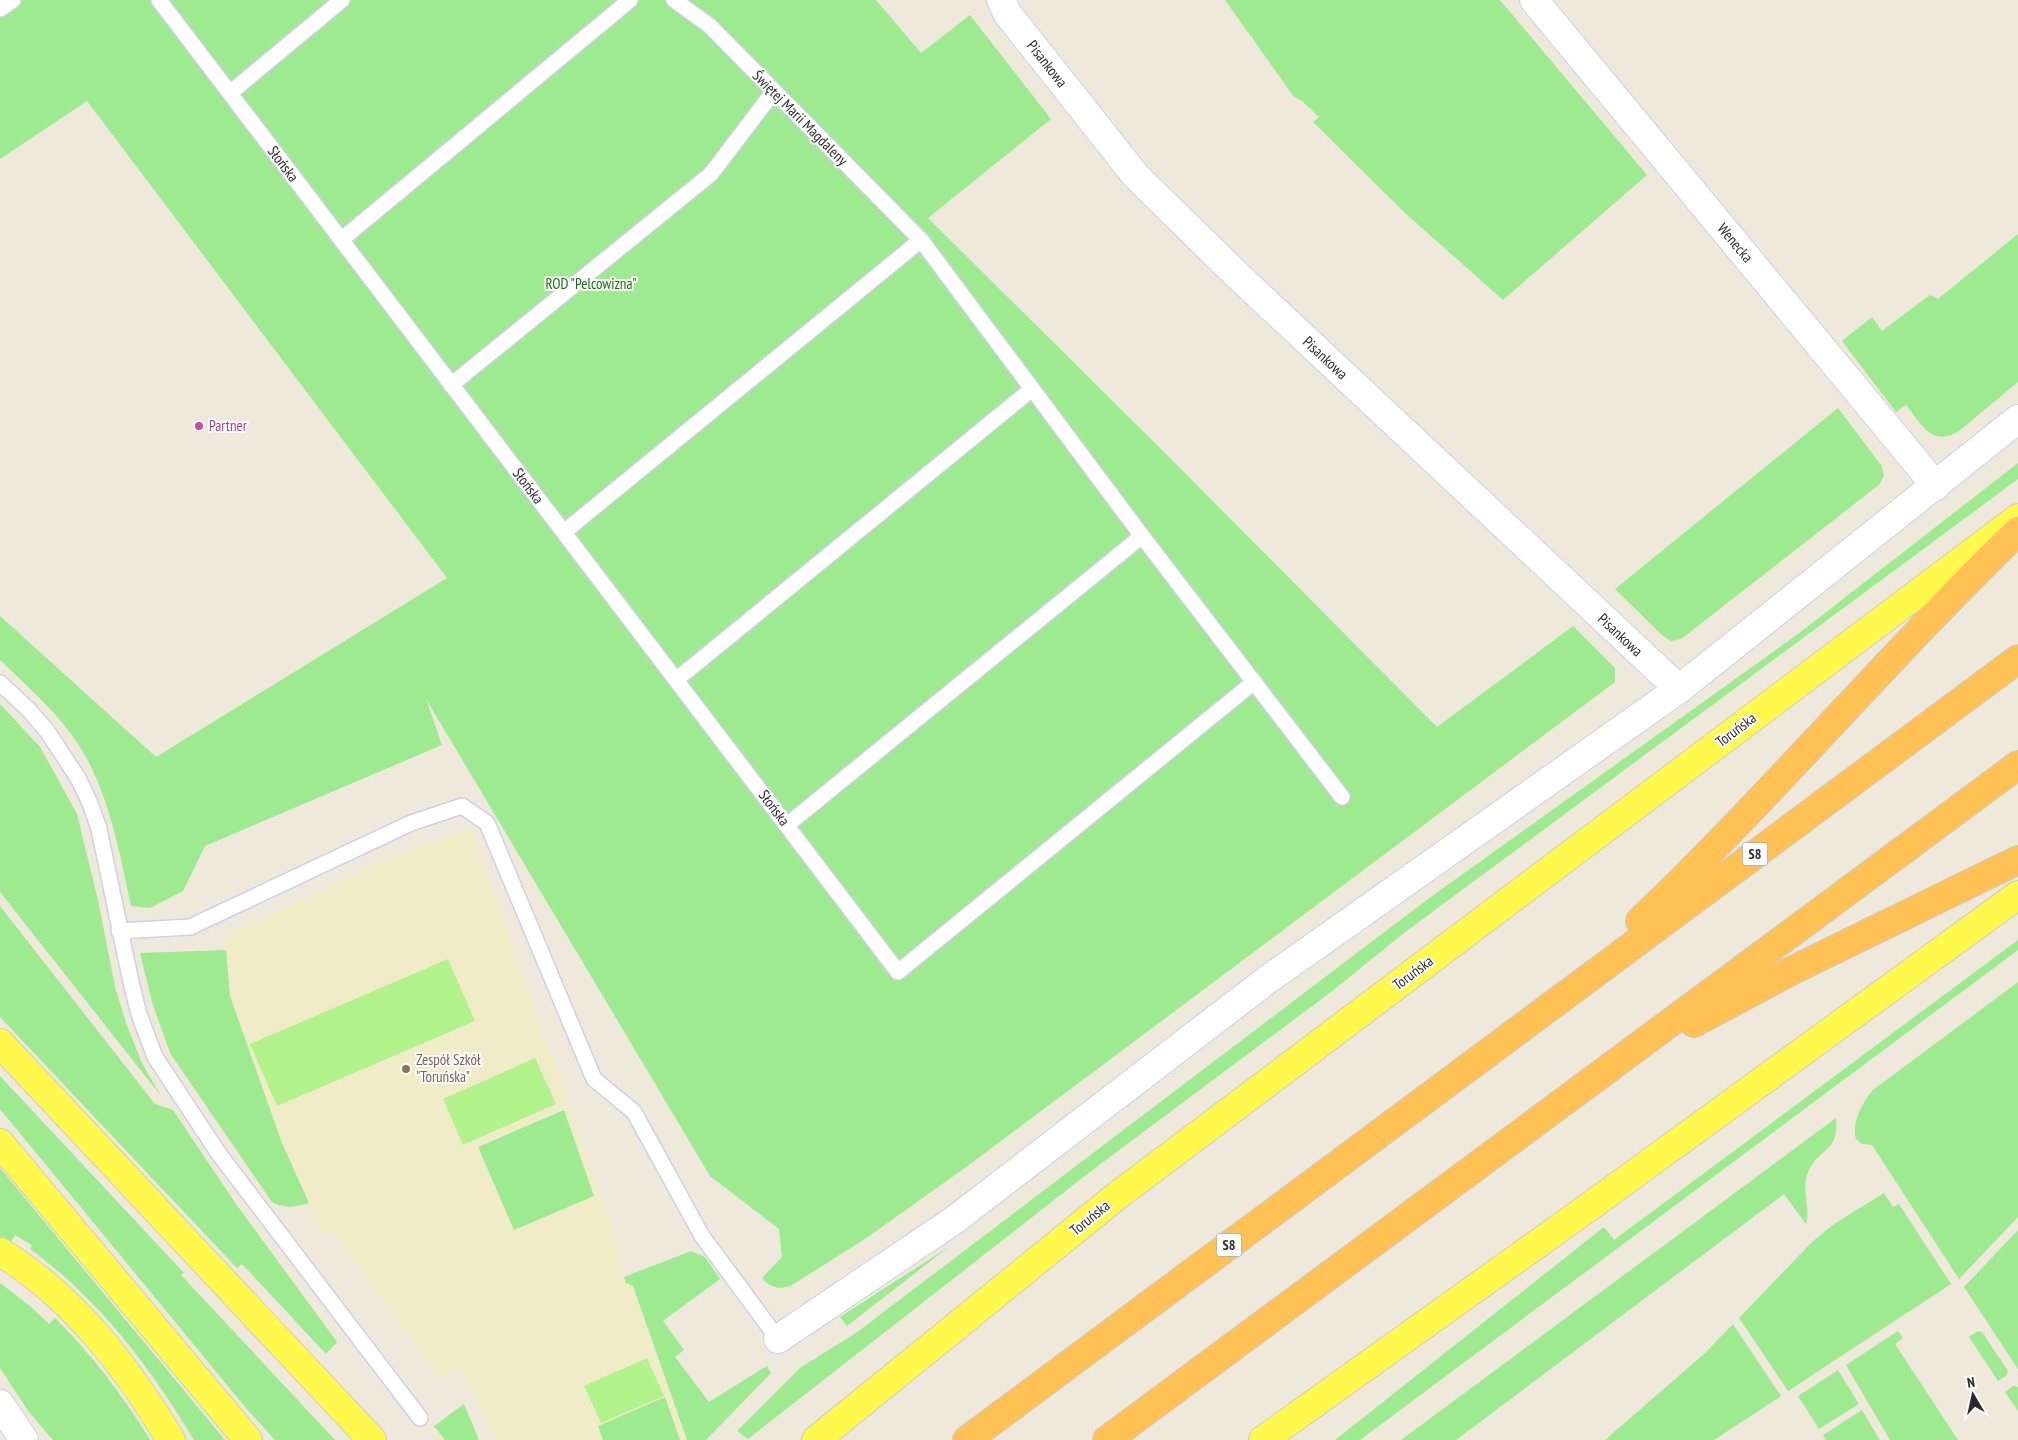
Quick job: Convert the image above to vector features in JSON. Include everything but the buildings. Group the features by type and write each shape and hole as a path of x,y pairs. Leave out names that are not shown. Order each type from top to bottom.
{"highway":[{"path":"1492,1050 1609,950 1668,894 2018,531"},
{"name":"S8","path":"967,1440 2018,659"},
{"path":"1107,1440 2018,764"},
{"path":"1546,1115 1621,1065 1705,1016 1790,971 2018,860"}],"main road":[{"name":"Toruńska","path":"816,1440 1118,1195 2018,518"},
{"path":"1262,1440 1589,1207 2018,895"},
{"path":"0,1043 372,1440"},
{"path":"0,1143 248,1440"},
{"path":"1,1253 50,1290 94,1332 138,1386 171,1440"}],"street":[{"name":"Pisankowa","path":"1001,0 1007,13 1136,176 1243,281 1679,689"},
{"name":"Wenecka","path":"1534,0 1936,486"},
{"path":"778,1339 953,1221 1267,980 1679,689 2018,419"},
{"path":"0,1404 24,1440"}],"lane":[{"path":"0,8 13,0"},
{"name":"Słońska","path":"159,0 898,972 1254,682"},
{"path":"230,94 342,0"},
{"path":"341,240 630,0"},
{"name":"Świętej Marii Magdaleny","path":"674,0 710,26 921,240 1142,536 1342,797"},
{"path":"451,385 711,174 774,91"},
{"path":"564,532 921,240"},
{"path":"676,680 1032,389"},
{"path":"786,825 1142,536"},
{"path":"0,683 29,710 47,731 78,778 99,829 119,931 139,1014 154,1057 219,1154 420,1418"},
{"path":"119,931 190,927 411,823 462,806 487,823 594,1079 634,1112 702,1236 778,1339"}],"shaded area":[{"name":"Zespół Szkół \"Toruńska\"","path":"471,829 619,1246 616,1253 626,1283 633,1286 687,1440 494,1440 490,1432 488,1432 489,1429 483,1416 481,1417 482,1414 476,1401 473,1399 475,1398 462,1369 439,1378 331,1231 322,1234 282,1143 230,996 225,937 390,858"}],"green space":[{"name":"ROD \"Pelcowizna\"","path":"0,0 876,0 921,53 970,15 1051,119 928,218 1437,727 1573,626 1615,668 1615,682 969,1165 865,1239 792,1285 779,1288 772,1286 762,1278 782,1257 779,1229 710,1176 426,699 442,745 205,846 183,891 150,908 131,906 114,830 95,775 78,743 68,730 0,660 0,616 156,757 447,578 87,101 0,159"},
{"path":"1225,0 1500,0 1647,175 1503,300 1405,213 1313,122 1319,117 1302,101 1294,97"},
{"path":"2018,234 2018,382 1959,431 1949,436 1941,437 1934,435 1922,426 1906,405 1896,412 1842,341 1872,317 1882,331 1930,295 1938,299"},
{"path":"1838,408 1881,465 1884,475 1880,484 1681,639 1671,641 1663,636 1615,589"},
{"path":"2018,463 2018,479 1404,933 1331,992 1099,1165 748,1439 737,1431 801,1367 856,1333 1428,899 1798,634"},
{"path":"0,704 40,747 77,814 98,900 115,987 127,1026 142,1063 161,1096 0,892"},
{"path":"0,906 155,1104 173,1110 236,1204 337,1342 326,1354 242,1264 237,1268 0,1017"},
{"path":"2018,940 2018,950 1360,1440 1335,1440 1604,1227 1614,1240"},
{"path":"226,950 230,996 282,1143 309,1203 290,1207 272,1202 170,1053 152,1002 140,953"},
{"path":"448,959 475,1021 277,1106 250,1044"},
{"path":"2018,982 2018,1217 1959,1279 1872,1145 1862,1144 1856,1139 1855,1127 1862,1106 1873,1090"},
{"path":"535,1058 556,1104 463,1145 443,1099"},
{"path":"0,1076 184,1273 181,1275 335,1440 275,1440 246,1408 0,1109"},
{"path":"564,1110 594,1196 514,1230 478,1147"},
{"path":"1836,1118 1835,1138 1832,1144 1813,1163 1806,1176 1806,1224 1784,1194 1456,1440 1401,1440"},
{"path":"0,1168 225,1440 194,1440 160,1387 122,1336 79,1290 30,1249 32,1245 15,1235 0,1259"},
{"path":"1884,1193 1893,1207 1899,1204 1951,1284 1788,1391 1739,1318 1812,1242 1834,1224"},
{"path":"2018,1230 2018,1369 1964,1287"},
{"path":"950,1246 847,1326 840,1317"},
{"path":"691,1251 705,1257 720,1279 663,1321 684,1350 675,1357 709,1402 767,1366 771,1373 706,1440 687,1440 633,1286 626,1283 624,1277"},
{"path":"0,1283 30,1306 49,1324 55,1318 69,1332 106,1376 150,1440 53,1440 29,1412 0,1368"},
{"path":"1733,1324 1781,1396 1714,1440 1605,1440 1705,1353"},
{"path":"1898,1331 1903,1338 1895,1344 1958,1440 1890,1440 1846,1365"},
{"path":"1978,1331 1982,1332 2008,1371 2006,1376 1998,1381 1969,1337"},
{"path":"647,1358 664,1396 601,1423 584,1386"},
{"path":"1838,1370 1859,1404 1819,1429 1798,1396"},
{"path":"2013,1386 2018,1387 2018,1411 2005,1392"},
{"path":"665,1397 680,1440 603,1440 598,1426"},
{"path":"464,1404 479,1440 445,1440 434,1426"},
{"path":"1862,1410 1880,1440 1826,1440 1823,1435"}],"place":[{"name":"Partner","path":"199,426"},
{"name":"Zespół Szkół \"Toruńska\"","path":"406,1069"}]}
